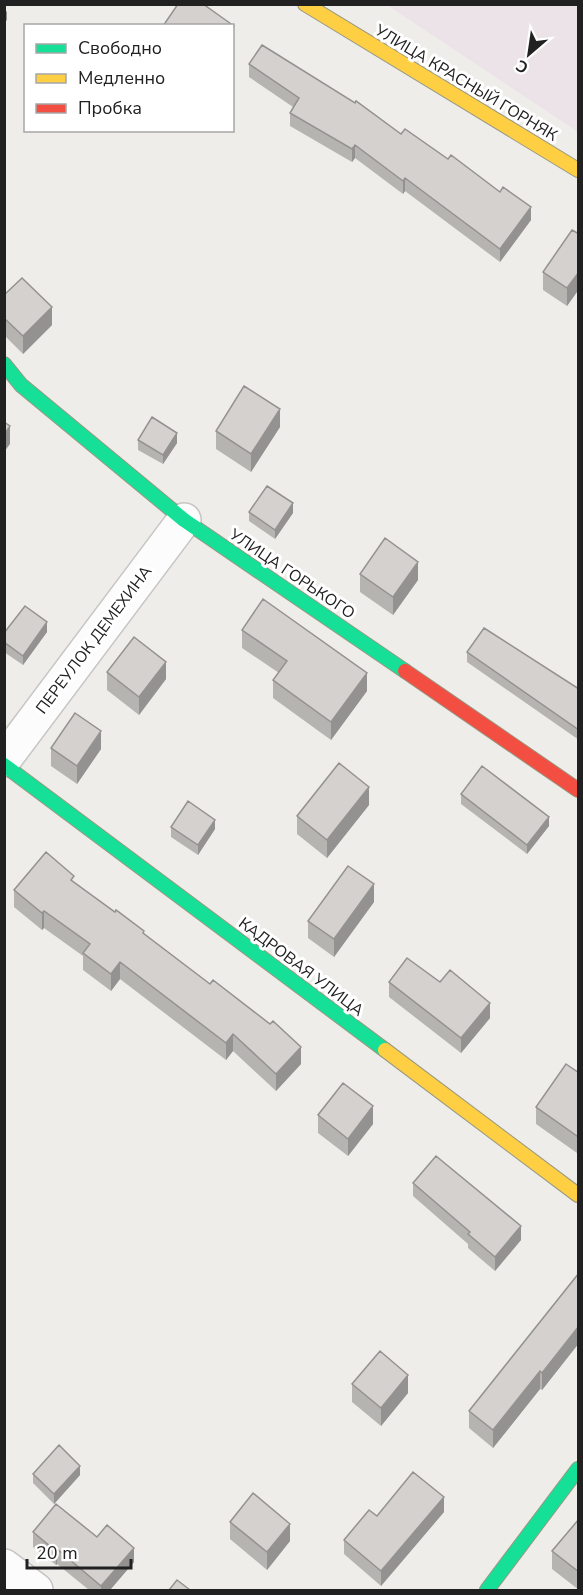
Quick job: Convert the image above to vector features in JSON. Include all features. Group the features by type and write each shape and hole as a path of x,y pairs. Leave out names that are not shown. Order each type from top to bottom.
{"street":[{"name":"УЛИЦА КРАСНЫЙ ГОРНЯК","path":"305,4 579,170"},
{"name":"УЛИЦА ГОРЬКОГО","path":"4,364 21,385 184,520 579,790"},
{"name":"ПЕРЕУЛОК ДЕМЕХИНА","path":"4,760 184,520"},
{"name":"КАДРОВАЯ УЛИЦА","path":"4,765 579,1195"},
{"path":"487,1590 579,1469"},
{"path":"4,1566 36,1590"}],"shaded area":[{"path":"387,5 578,5 578,132"}],"building":[{"path":"178,4 203,4 231,24 164,24"},
{"path":"262,45 355,103 356,101 401,134 405,129 448,159 451,155 500,192 503,187 531,207 500,249 405,178 403,181 355,145 352,149 290,113 299,98 249,64"},
{"path":"572,230 579,234 579,272 567,288 543,272"},
{"path":"22,278 52,307 23,336 4,318 4,295"},
{"path":"244,386 280,409 251,454 216,431"},
{"path":"152,417 177,433 163,455 138,440"},
{"path":"4,422 10,426 4,435"},
{"path":"267,486 293,503 275,530 249,512"},
{"path":"385,538 418,562 393,597 360,574"},
{"path":"263,599 367,673 331,722 273,680 287,661 242,630"},
{"path":"25,606 47,622 23,656 4,642 4,633"},
{"path":"484,628 579,689 579,730 467,652"},
{"path":"134,637 166,662 139,697 107,672"},
{"path":"75,713 101,731 77,766 51,748"},
{"path":"339,763 369,787 327,840 297,816"},
{"path":"482,766 549,817 527,845 461,794"},
{"path":"188,801 215,820 198,845 171,827"},
{"path":"46,852 74,876 71,880 115,912 116,910 210,984 213,980 270,1024 273,1021 301,1047 276,1074 233,1034 226,1043 120,962 111,974 83,953 90,944 44,911 42,913 14,890"},
{"path":"348,866 374,884 334,939 308,921"},
{"path":"407,958 440,982 450,970 490,1003 461,1038 389,982"},
{"path":"566,1064 579,1073 579,1133 577,1136 536,1107"},
{"path":"343,1083 373,1106 348,1139 318,1115"},
{"path":"436,1156 521,1226 495,1257 468,1234 470,1232 413,1183"},
{"path":"579,1273 579,1326 493,1430 469,1411"},
{"path":"380,1351 408,1375 381,1408 352,1384"},
{"path":"59,1445 80,1466 54,1494 33,1474"},
{"path":"413,1472 444,1497 381,1571 344,1540 369,1510 377,1516"},
{"path":"253,1493 290,1524 267,1552 230,1522"},
{"path":"56,1504 97,1537 107,1525 134,1548 101,1586 33,1532"},
{"path":"579,1519 579,1572 552,1551"},
{"path":"177,1580 190,1590 169,1590"}],"traffic: fast":[{"path":"4,364 21,385 184,520 405,671"},
{"path":"4,765 385,1050"},
{"path":"487,1590 578,1469"}],"traffic: slow":[{"path":"305,4 578,170"},
{"path":"385,1050 578,1195"}],"traffic: jam":[{"path":"405,671 578,790"}]}
